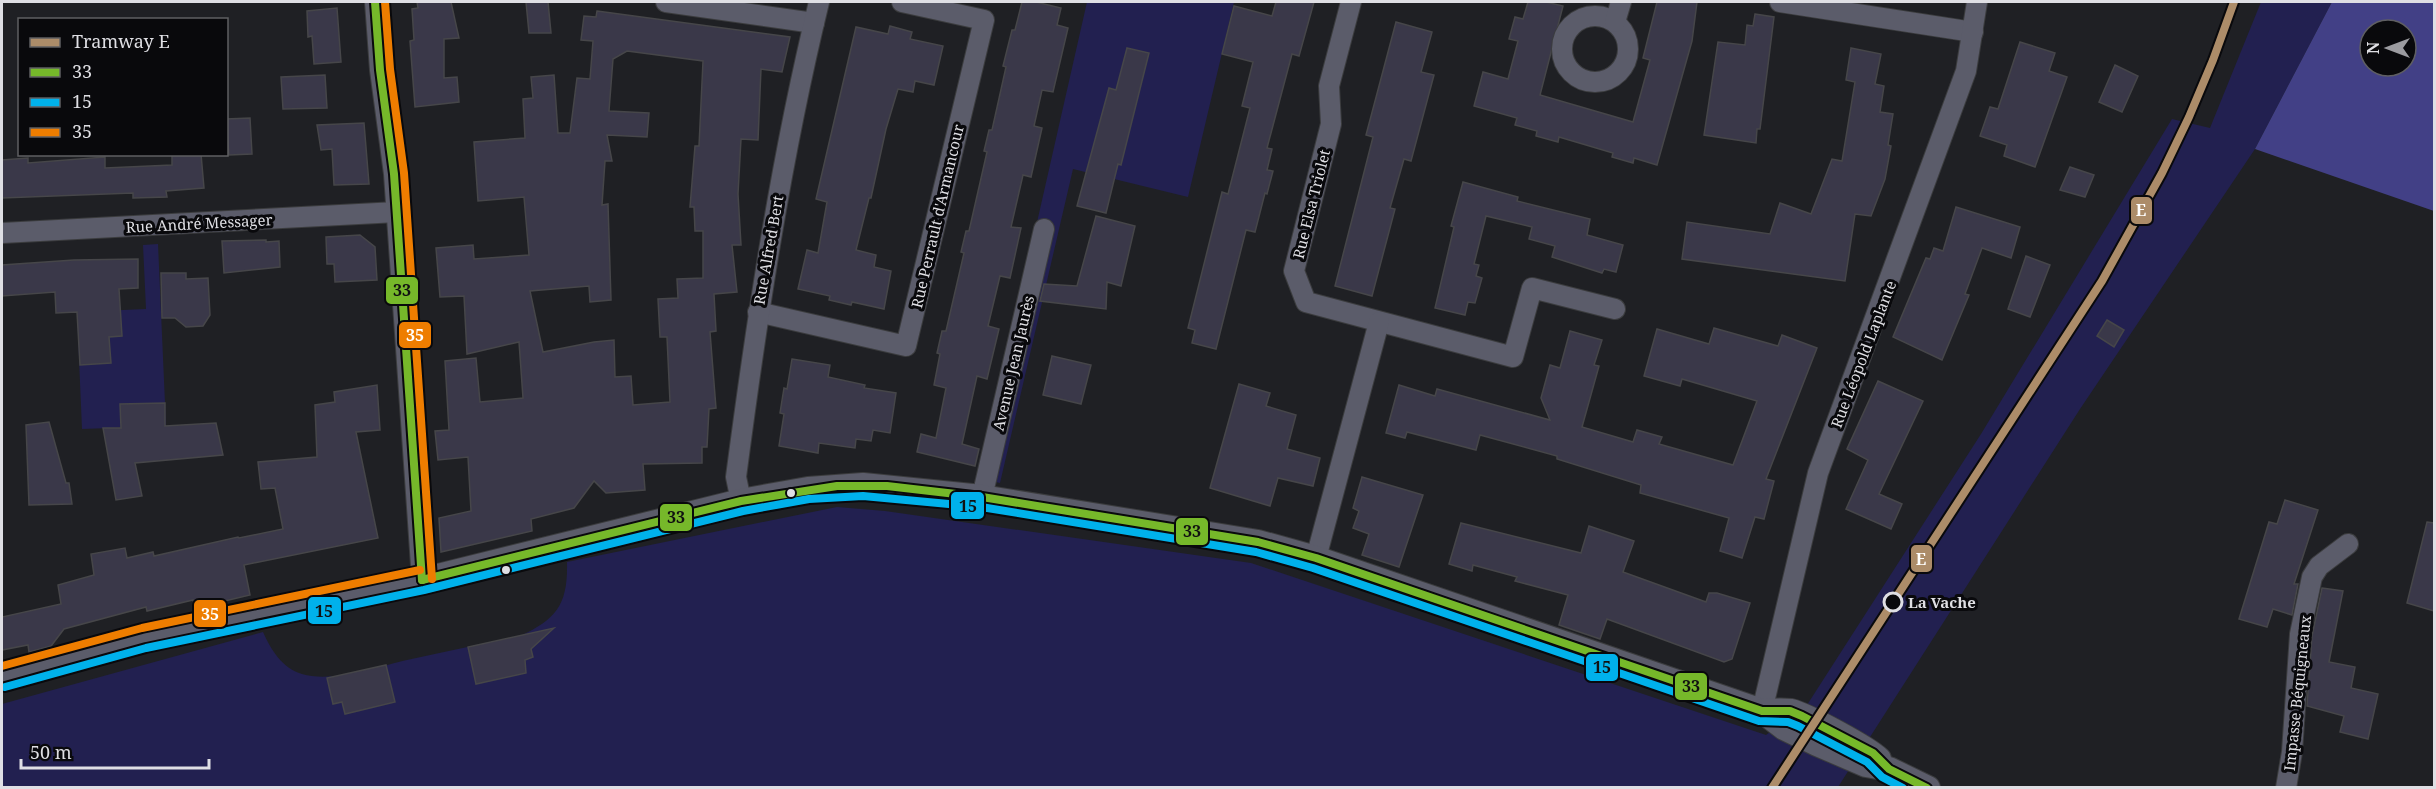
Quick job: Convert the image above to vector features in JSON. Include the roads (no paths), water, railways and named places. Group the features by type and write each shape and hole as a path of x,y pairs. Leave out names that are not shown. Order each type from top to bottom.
{"street":[{"path":"375,2 380,70 394,174 422,580"},
{"path":"666,2 813,23"},
{"name":"Rue Alfred Bert","path":"741,501 736,477 758,312 796,97 819,2"},
{"name":"Rue Perrault d'Armancour","path":"758,312 906,346 984,20 902,2"},
{"name":"Rue Elsa Triolet","path":"1351,2 1329,86 1331,124 1294,271 1306,302 1379,322"},
{"path":"1615,22 1621,2"},
{"path":"1780,2 1973,32"},
{"name":"Rue Léopold Laplante","path":"1762,711 1818,473 1966,71 1977,2"},
{"name":"Rue André Messager","path":"2,233 397,212"},
{"name":"Avenue Jean Jaurès","path":"982,497 1044,229"},
{"path":"1316,558 1379,322 1513,357 1532,288 1615,309"},
{"path":"2,677 144,638 422,580 741,501 808,489 863,485 982,497 1228,535 1316,558 1762,711 1790,711 1873,753 1890,770 1928,788"},
{"name":"Impasse Béquigneaux","path":"2286,788 2292,752 2300,634 2312,577 2319,566 2348,544"}],"tram line":[{"name":"E","path":"1772,788 2102,281 2162,173 2189,117 2234,2"}],"place":[{"name":"La Vache","path":"1893,602"}]}
